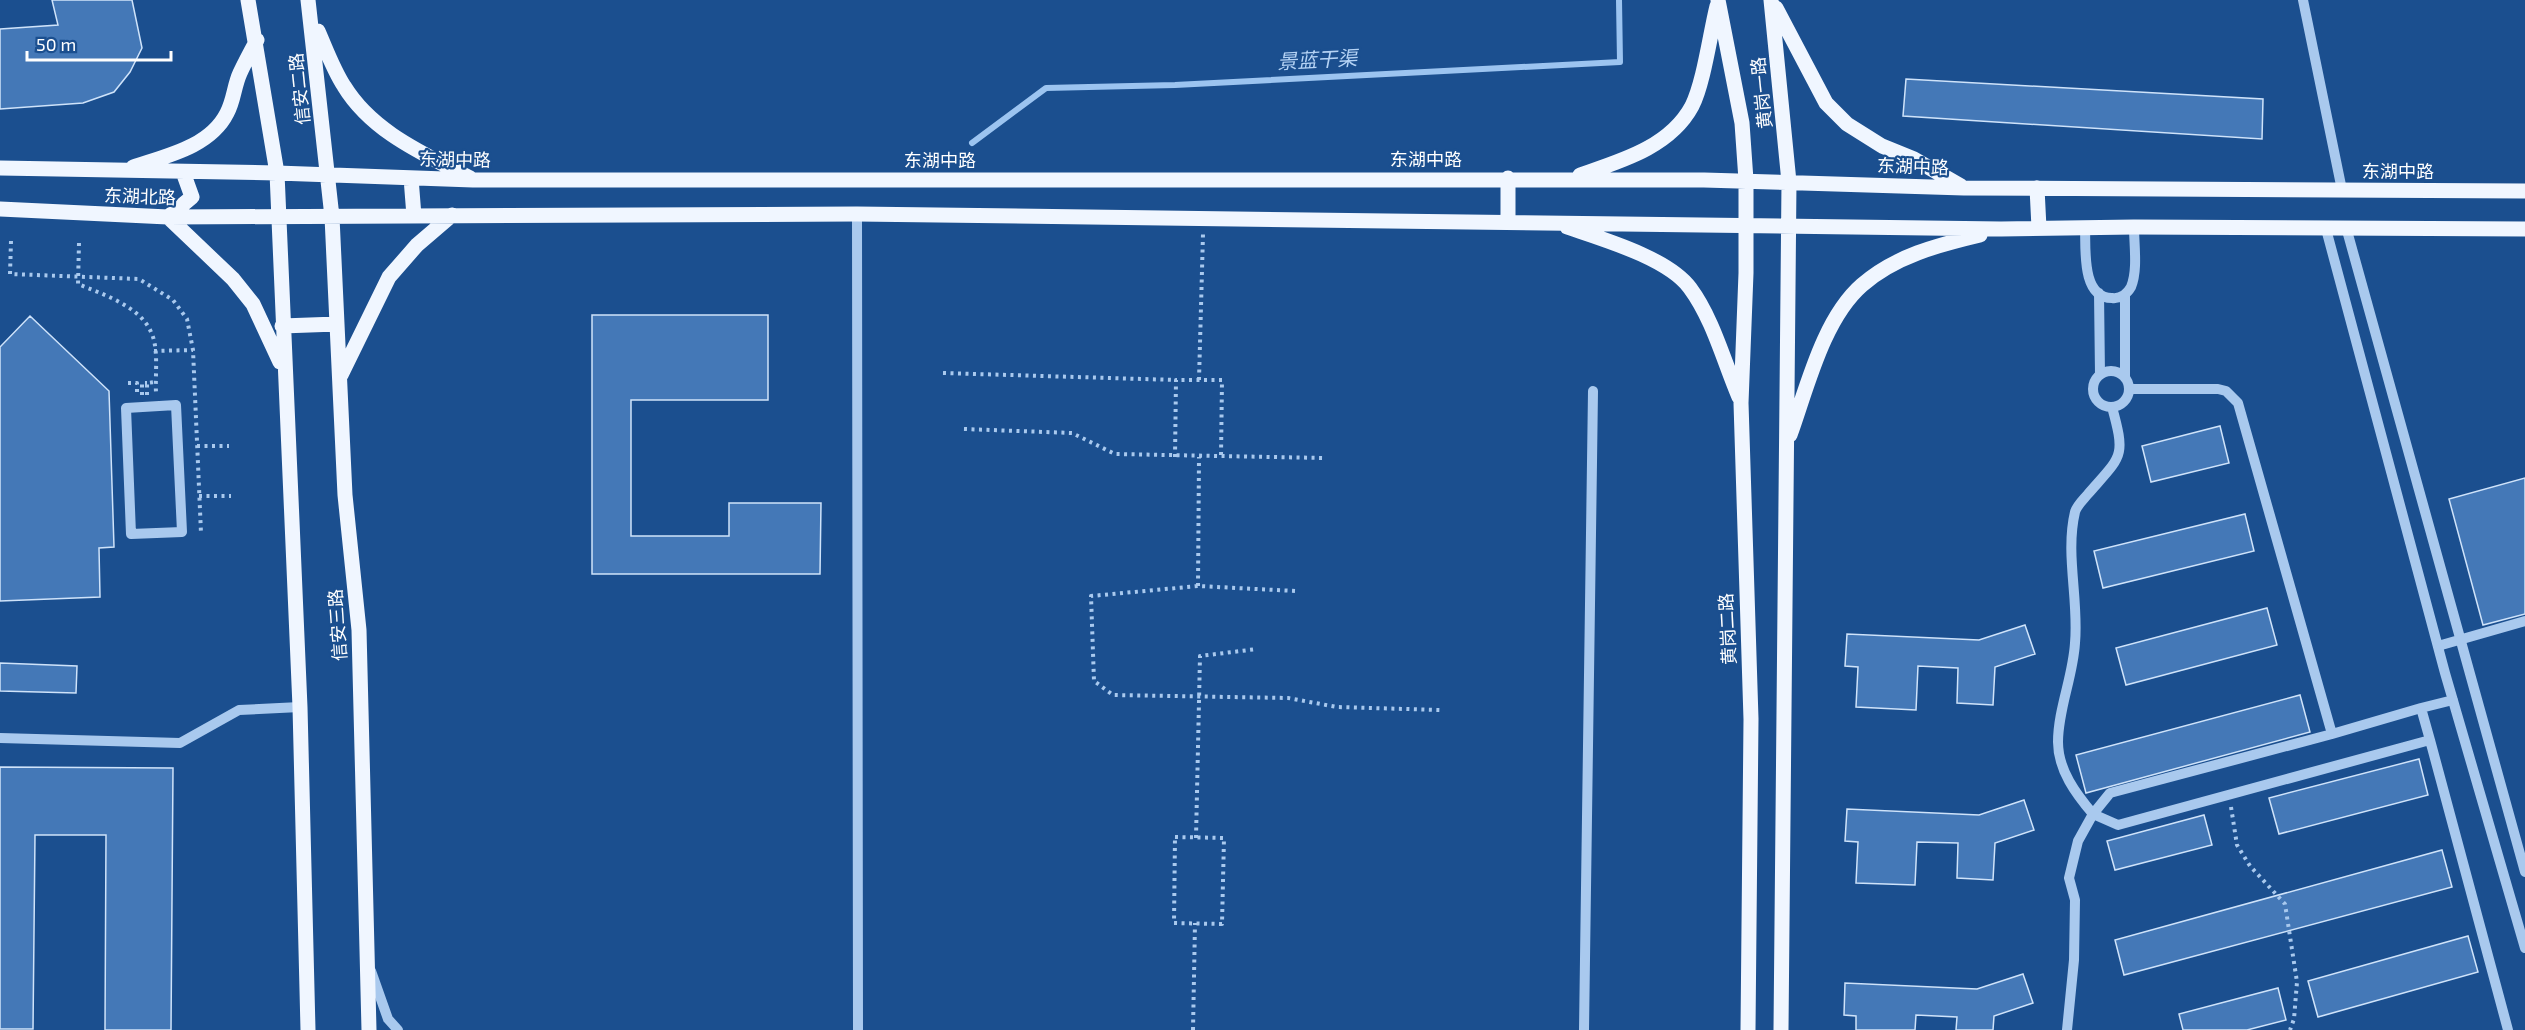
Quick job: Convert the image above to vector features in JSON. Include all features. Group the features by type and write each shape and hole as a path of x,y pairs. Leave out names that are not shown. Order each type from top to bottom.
{"main road":[{"name":"信安二路","path":"248,0 257,40 277,173 279,218"},
{"name":"信安二路","path":"308,0 312,18 332,217"},
{"path":"1567,179 1642,151 1677,126 1692,105 1718,0"},
{"name":"黄岗一路","path":"1718,0 1742,123 1748,226"},
{"path":"1772,0 1826,103 1847,124 1882,146 1914,159 1964,188"},
{"name":"黄岗一路","path":"1772,0 1790,182 1789,226"},
{"path":"312,18 344,87 368,116 393,137 472,180"},
{"path":"121,171 183,150 218,127 226,115 239,75 257,40"},
{"name":"东湖北路","path":"0,168 327,174"},
{"path":"183,172 192,197 168,217 233,279 253,304 284,369"},
{"name":"东湖中路","path":"327,174 472,180 1509,178 1746,180 1964,188 2525,192"},
{"path":"411,178 414,216"},
{"path":"1508,222 1509,178"},
{"path":"2037,188 2039,228"},
{"name":"东湖北路","path":"0,209 168,217 332,217"},
{"path":"332,217 857,214 2001,229 2133,227 2525,229"},
{"path":"339,377 389,277 417,245 452,215"},
{"name":"信安三路","path":"332,217 345,495 359,630 369,1030"},
{"path":"279,218 300,708 308,1030"},
{"path":"1553,223 1643,255 1689,286 1705,315 1741,403"},
{"name":"黄岗二路","path":"1748,226 1741,403 1751,719 1748,1030"},
{"path":"1781,1030 1789,226"},
{"path":"1785,449 1829,331 1861,286 1898,261 1932,247 2001,229"},
{"path":"282,327 337,324"}],"street":[{"path":"2303,0 2342,190"},
{"path":"857,214 858,1030"},
{"path":"2099,293 2100,375 2094,385 2095,397 2103,405 2112,407 2125,401 2129,389 2125,378 2125,295 2133,276 2133,227"},
{"path":"2346,227 2525,872"},
{"path":"2085,228 2088,274 2091,285 2099,293 2113,299 2125,295"},
{"path":"2326,229 2438,646 2525,948"},
{"path":"2100,375 2116,372 2125,378"},
{"path":"2129,389 2218,389 2226,391 2238,404 2332,734"},
{"path":"1584,1030 1593,391"},
{"path":"176,405 182,532 131,534 126,408 176,405"},
{"path":"2112,407 2121,441 2121,451 2115,465 2076,508 2071,531 2076,642 2058,743 2064,771 2077,795 2093,814 2118,825 2430,740"},
{"path":"2438,646 2525,621"},
{"path":"2067,1030 2074,960 2075,900 2069,878 2078,841 2093,814 2110,793 2453,700"},
{"path":"0,738 180,742 239,710 300,708"},
{"path":"2421,708 2508,1030"},
{"path":"366,957 388,1020 398,1030"}],"path":[{"path":"1199,380 1203,218"},
{"path":"11,241 10,274 139,279 155,286 173,300 187,319 193,350 201,533"},
{"path":"79,243 78,284 108,297 146,322 152,333 156,394"},
{"path":"154,351 193,350"},
{"path":"943,373 1222,380 1221,457"},
{"path":"1175,457 1176,380"},
{"path":"964,429 1072,433 1115,454 1175,457 1324,458"},
{"path":"197,446 229,446"},
{"path":"1198,586 1199,457"},
{"path":"199,496 231,496"},
{"path":"1295,591 1198,586 1091,596 1094,681 1113,695 1288,698 1337,707 1440,710"},
{"path":"1196,838 1200,656 1257,649"},
{"path":"2228,795 2237,845 2250,866 2285,904 2297,982 2294,1019 2290,1030"},
{"path":"1175,837 1224,838 1222,924 1195,923 1174,923 1175,837"},
{"path":"1193,1030 1195,923"}],"building":[{"path":"52,0 132,0 142,48 130,72 114,92 83,103 0,109 0,29 58,25"},
{"path":"1906,79 2263,99 2262,139 1903,116"},
{"path":"592,315 768,315 768,400 631,400 631,536 729,536 729,503 821,503 820,574 592,574"},
{"path":"30,316 109,391 114,547 99,548 100,597 0,601 0,347"},
{"path":"2220,426 2229,463 2151,482 2142,446"},
{"path":"2525,478 2525,614 2483,625 2449,499"},
{"path":"2245,514 2254,551 2103,588 2094,551"},
{"path":"2267,608 2277,645 2126,685 2116,648"},
{"path":"2025,625 2035,654 1995,667 1993,705 1957,703 1958,668 1918,666 1916,710 1856,707 1858,667 1845,666 1847,634 1979,640"},
{"path":"0,663 77,666 76,693 0,691"},
{"path":"2300,695 2310,732 2086,793 2076,755"},
{"path":"2419,759 2428,795 2279,834 2269,798"},
{"path":"0,767 173,768 171,1030 105,1030 106,835 35,835 33,1029 0,1029"},
{"path":"2024,800 2034,830 1995,843 1993,880 1957,878 1958,843 1917,842 1915,885 1856,883 1858,842 1845,841 1847,809 1979,815"},
{"path":"2204,815 2212,845 2115,870 2107,841"},
{"path":"2442,850 2452,887 2124,975 2115,940"},
{"path":"2468,936 2478,972 2318,1017 2308,981"},
{"path":"2023,974 2033,1003 1994,1016 1993,1030 1956,1030 1957,1017 1916,1015 1915,1030 1856,1030 1856,1016 1844,1015 1845,983 1977,989"},
{"path":"2278,988 2286,1020 2247,1030 2183,1030 2179,1014"}],"waterway":[{"name":"景蓝干渠","path":"972,143 1046,88 1175,85 1620,62 1619,0"}]}
